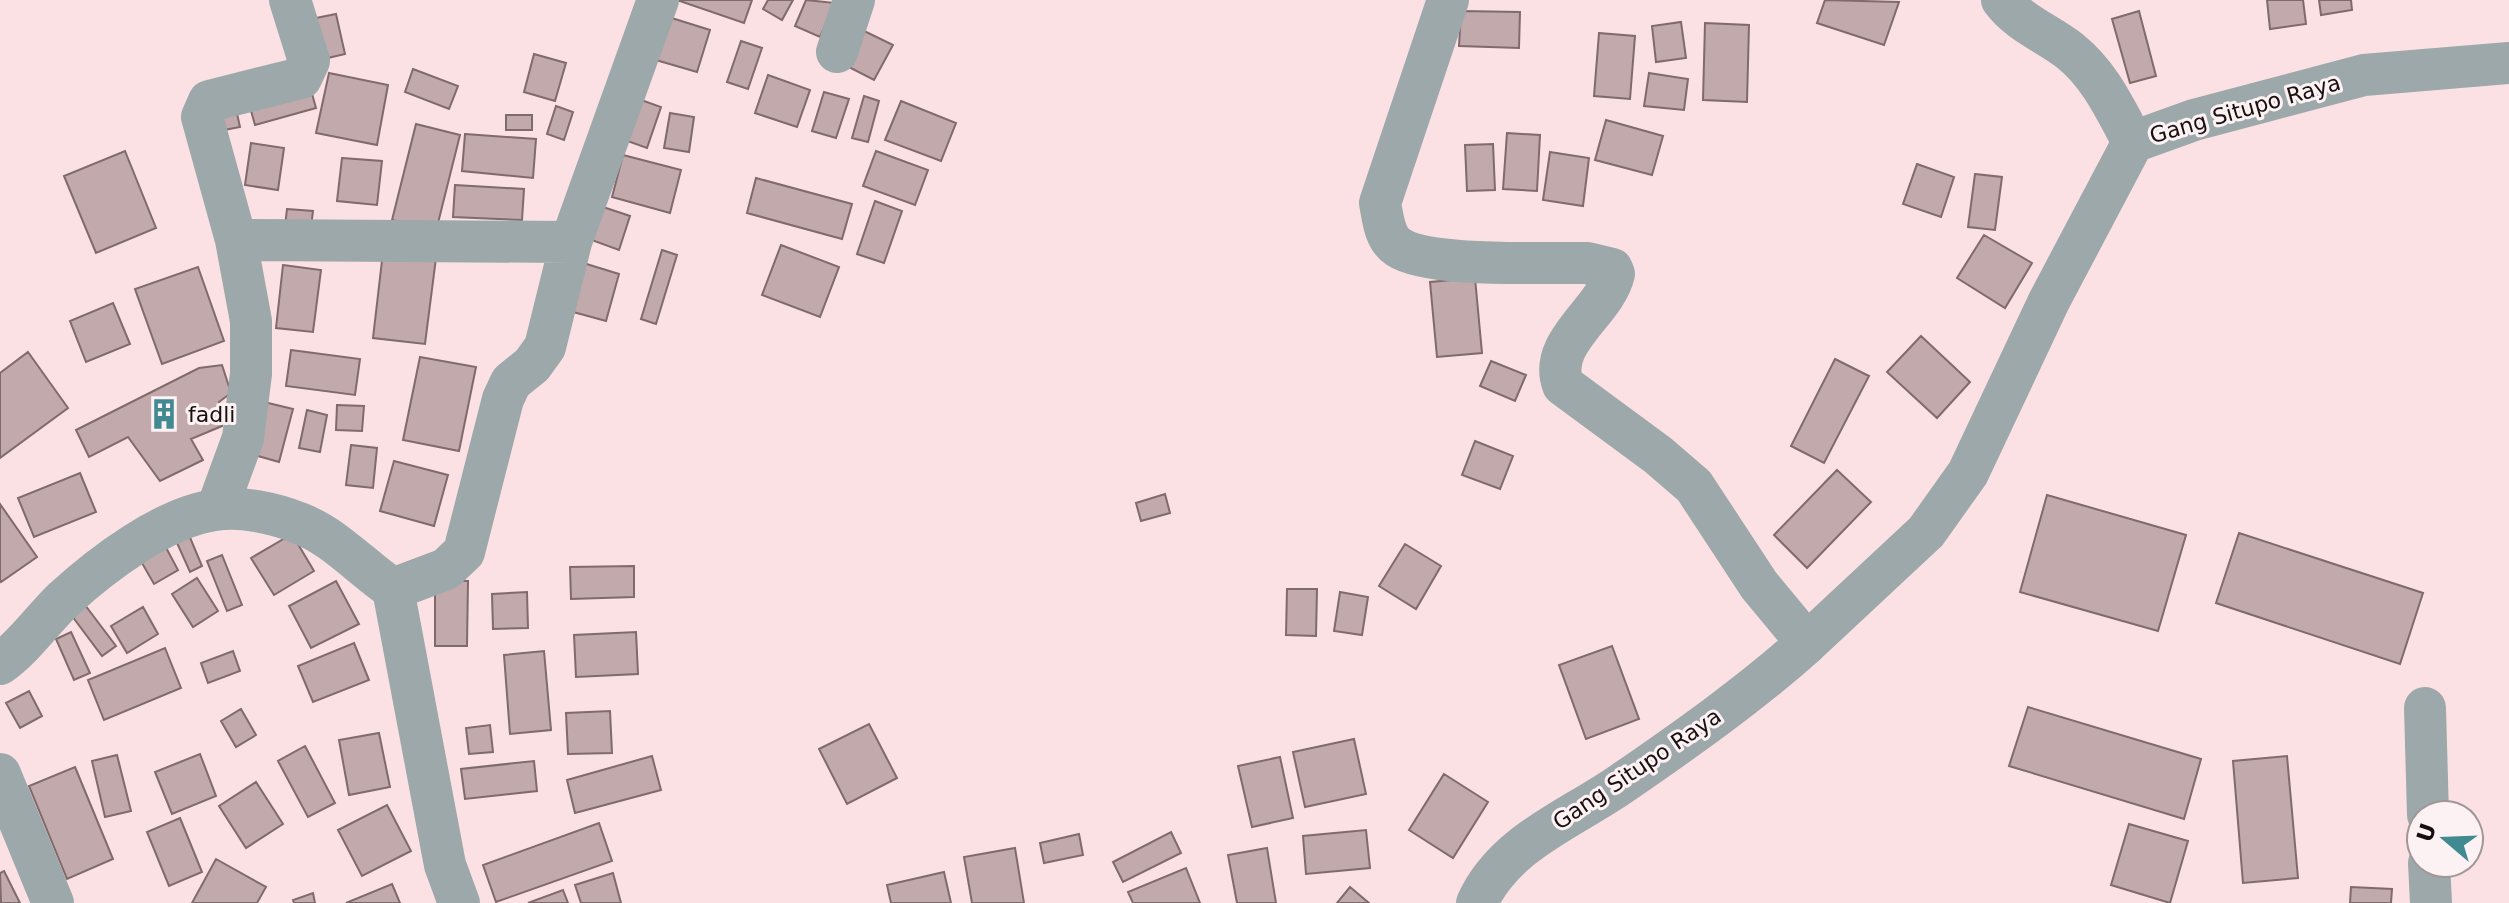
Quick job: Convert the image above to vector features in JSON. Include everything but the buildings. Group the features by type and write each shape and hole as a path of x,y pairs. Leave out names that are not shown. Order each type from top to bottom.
{"street":[{"path":"217,509 243,438 251,374 251,321 236,240 202,117 209,101 301,78 307,71 309,61 290,0"},
{"path":"837,52 854,0"},
{"path":"1448,0 1380,203 1385,230 1396,246 1422,258 1598,264 1612,269 1614,274 1607,293 1565,352 1559,368 1563,385 1658,455 1694,486 1759,585 1807,643"},
{"name":"Gang Situpo Raya","path":"2002,0 2012,14 2068,49 2088,67 2133,142"},
{"path":"393,589 446,569 464,552 503,399 511,382 532,365 545,347 571,242 652,2"},
{"name":"Gang Situpo Raya","path":"1477,903 1487,880 1517,849 1619,786 1768,678 1926,532 1968,473 2049,301 2133,142 2194,120 2364,75 2509,63"},
{"path":"236,240 571,242"},
{"path":"0,664 64,599 129,547 193,515 217,509 261,512 300,523 321,534 393,589 445,865 459,903"},
{"path":"2425,708 2428,799"},
{"path":"0,774 53,903"},
{"path":"2430,879 2431,903"}],"place":[{"name":"fadli","path":"164,414"}]}
